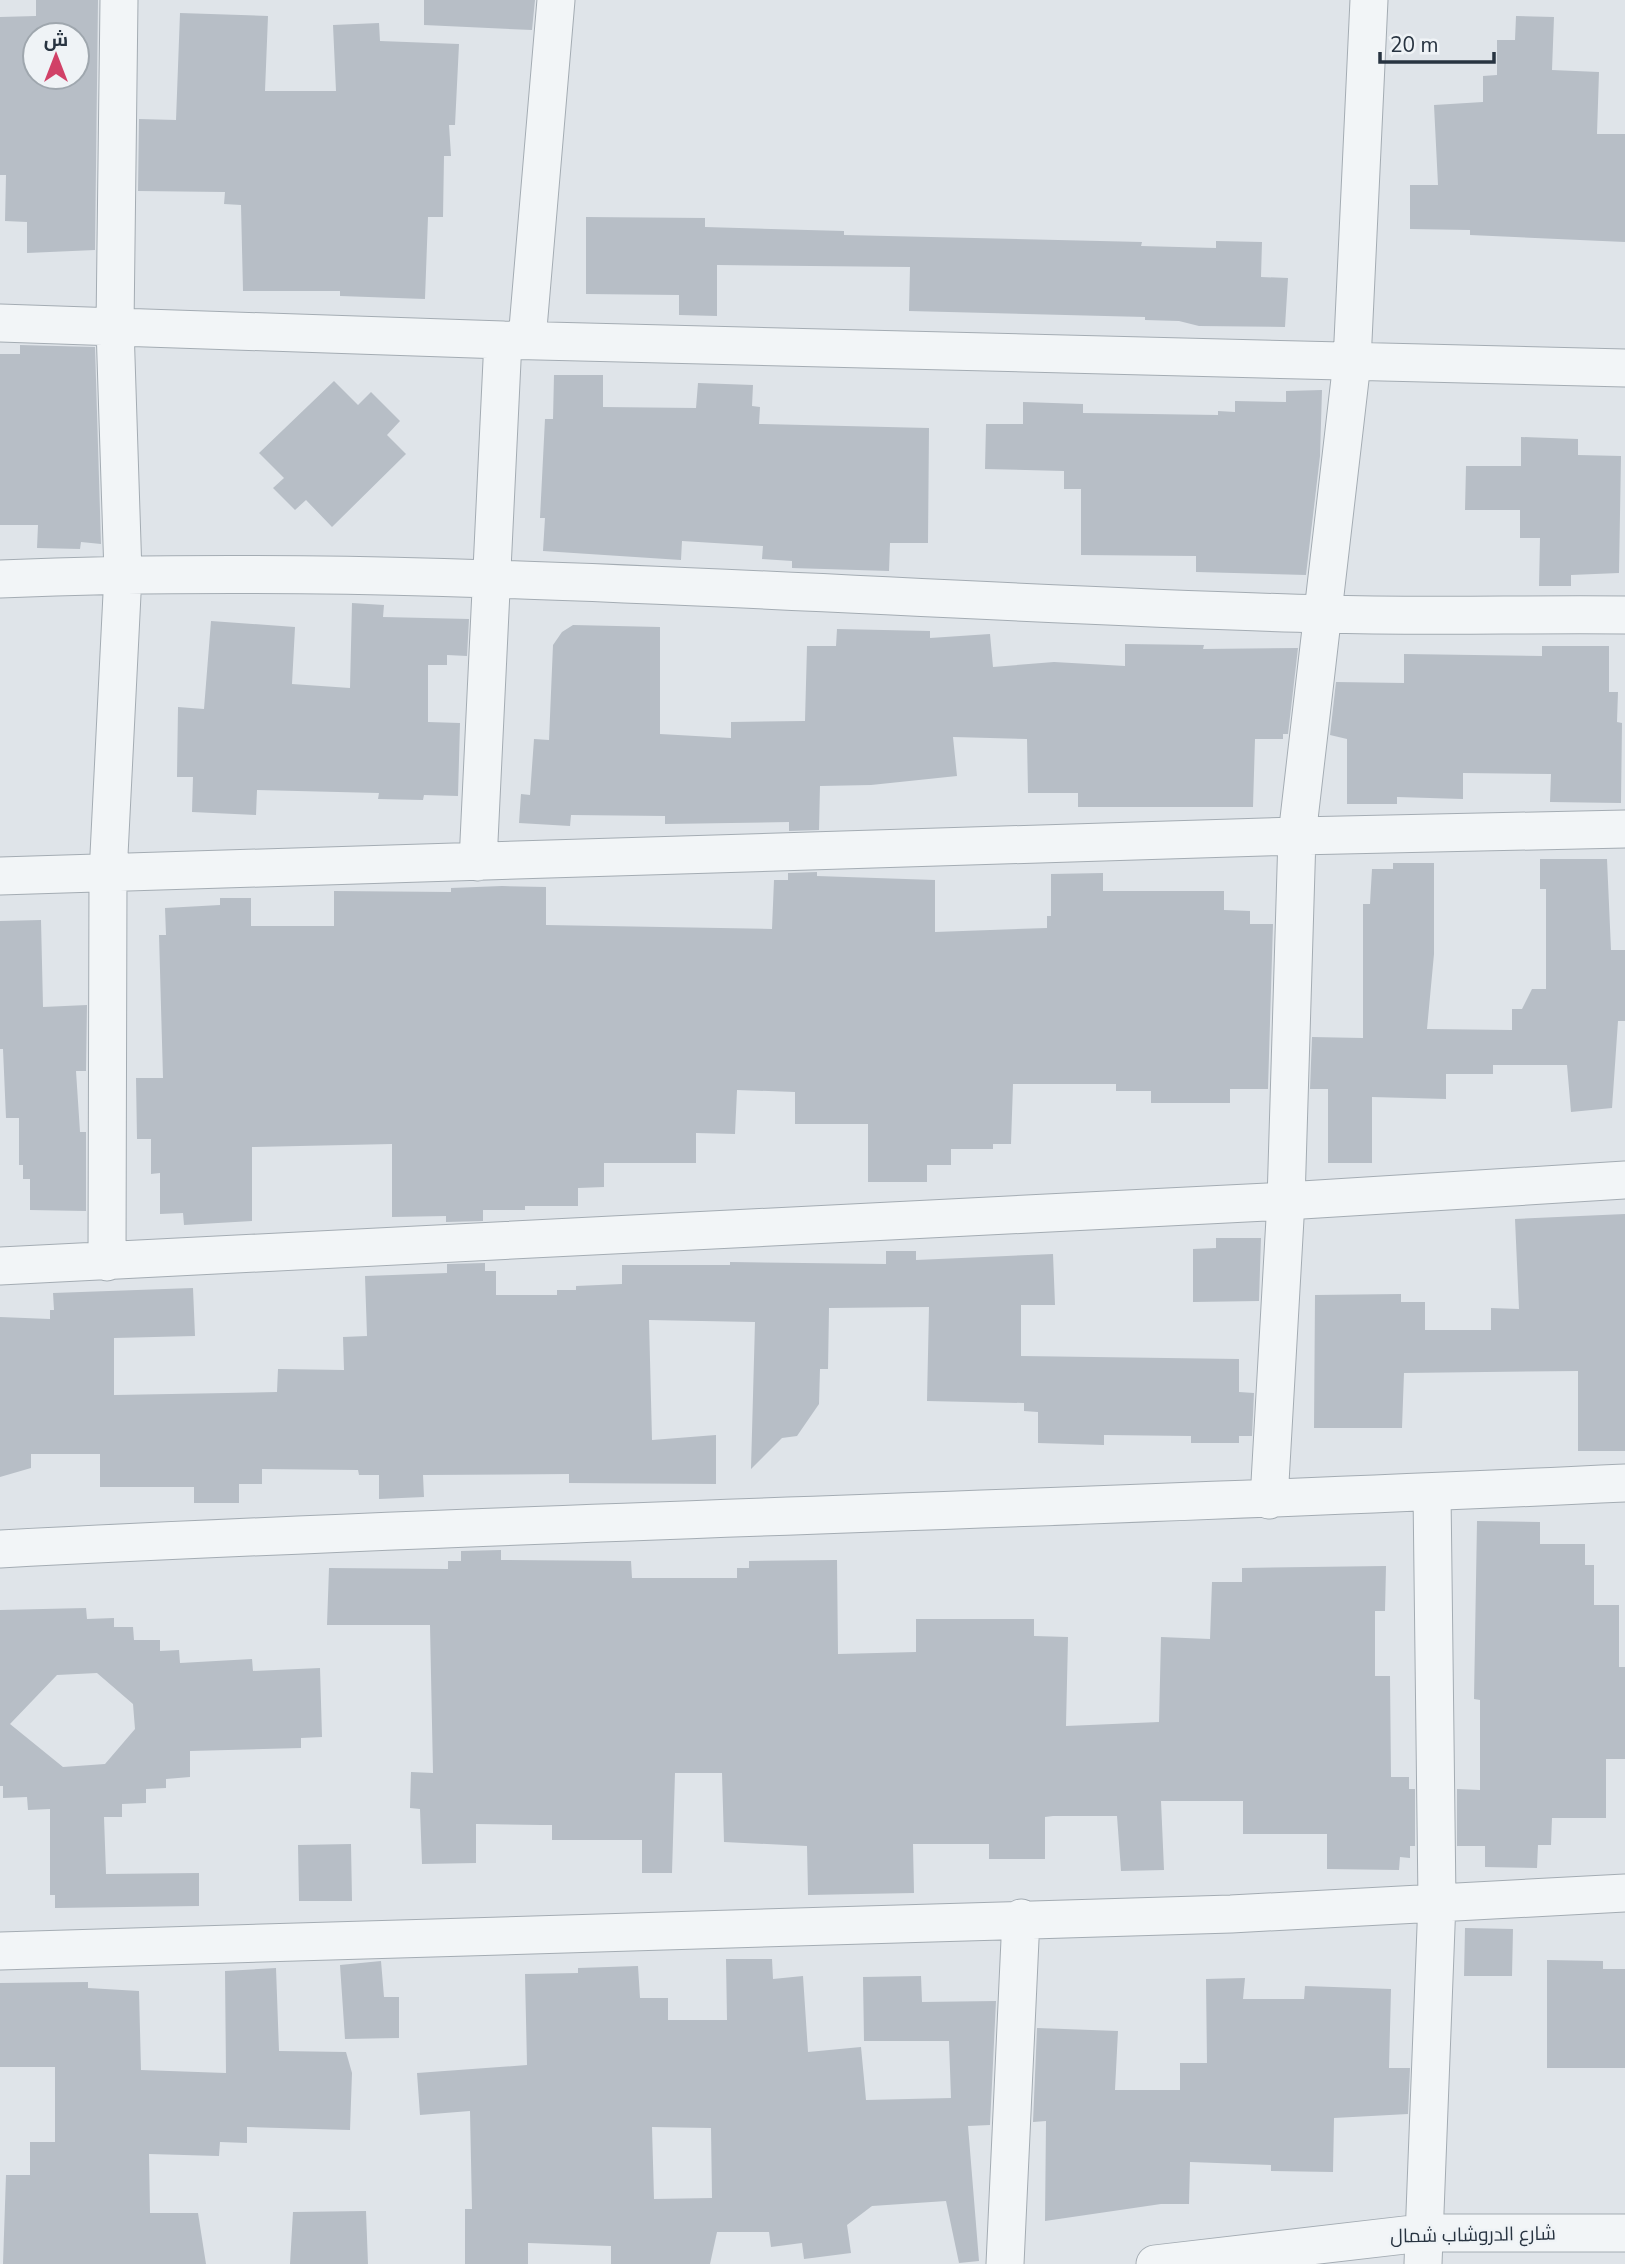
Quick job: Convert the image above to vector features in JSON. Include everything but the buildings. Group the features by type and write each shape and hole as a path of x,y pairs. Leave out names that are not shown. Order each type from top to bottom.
{"street":[{"path":"107,1262 107,875 123,574 115,327 119,0"},
{"path":"478,862 494,579 515,340 556,0"},
{"path":"1269,1500 1286,1201 1297,836 1352,362 1369,0"},
{"path":"0,323 515,340 1625,368"},
{"path":"0,579 123,574 494,579 1324,614 1625,615"},
{"path":"0,876 107,875 1297,836 1625,829"},
{"path":"0,1266 1286,1201 1625,1180"},
{"path":"0,1549 383,1529 1269,1500 1625,1483"},
{"path":"1422,2248 1437,1901 1432,1492"},
{"path":"0,1951 1021,1918 1231,1914 1437,1901 1625,1894"},
{"path":"1005,2264 1021,1918"},
{"name":"شارع الدروشاب شمال","path":"1155,2264 1625,2233"}]}
